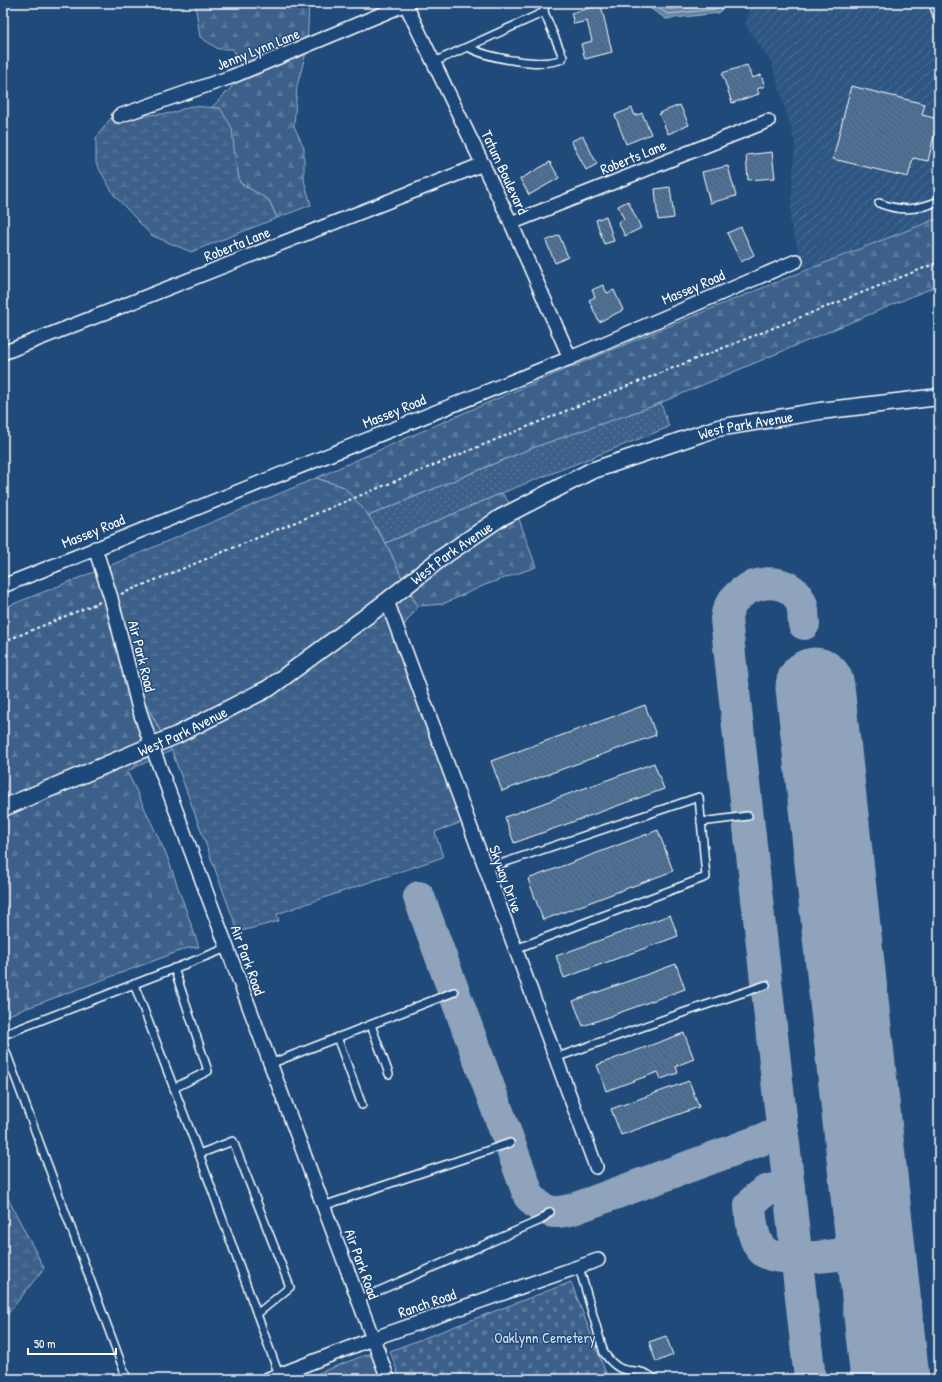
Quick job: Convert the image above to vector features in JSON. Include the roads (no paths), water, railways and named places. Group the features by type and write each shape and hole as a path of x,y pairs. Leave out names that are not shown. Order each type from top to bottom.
{"street":[{"name":"Tatum Boulevard","path":"406,3 511,223 570,358"},
{"name":"Jenny Lynn Lane","path":"119,116 231,77 406,3"},
{"name":"Roberts Lane","path":"511,223 768,121"},
{"name":"Roberta Lane","path":"3,354 483,164"},
{"name":"Massey Road","path":"3,586 94,548 570,358 796,261"},
{"name":"West Park Avenue","path":"3,808 178,735 269,688 387,601 441,558 500,518 591,470 718,428 820,411 939,397"},
{"name":"Air Park Road","path":"94,548 112,598 139,709 152,746 388,1379"},
{"name":"Skyway Drive","path":"387,601 596,1167"},
{"name":"Ranch Road","path":"274,1377 372,1339 598,1260"}],"lane":[{"path":"468,47 476,51 508,60 533,61 562,59 563,57 544,12 545,3"},
{"path":"933,3 939,21"},
{"path":"434,62 544,12"},
{"path":"879,203 895,210 907,209 939,200"},
{"path":"485,869 699,797 706,877 515,949"},
{"path":"701,822 748,816"},
{"path":"3,1035 227,948"},
{"path":"174,968 208,1071 174,1088"},
{"path":"134,984 199,1154 257,1314 274,1377"},
{"path":"556,1058 682,1012 766,985"},
{"path":"270,1064 454,992"},
{"path":"371,1025 388,1074"},
{"path":"337,1037 362,1105"},
{"path":"3,1044 127,1379"},
{"path":"199,1154 233,1141 290,1287 257,1314"},
{"path":"323,1206 510,1143"},
{"path":"358,1300 542,1220 550,1212"},
{"path":"579,1267 604,1353 611,1366 618,1371 626,1373 644,1373 655,1379"}],"water":[{"path":"642,3 726,3 719,13 666,19"}],"park label":[{"name":"Oaklynn Cemetery","path":"545,1337"}]}
